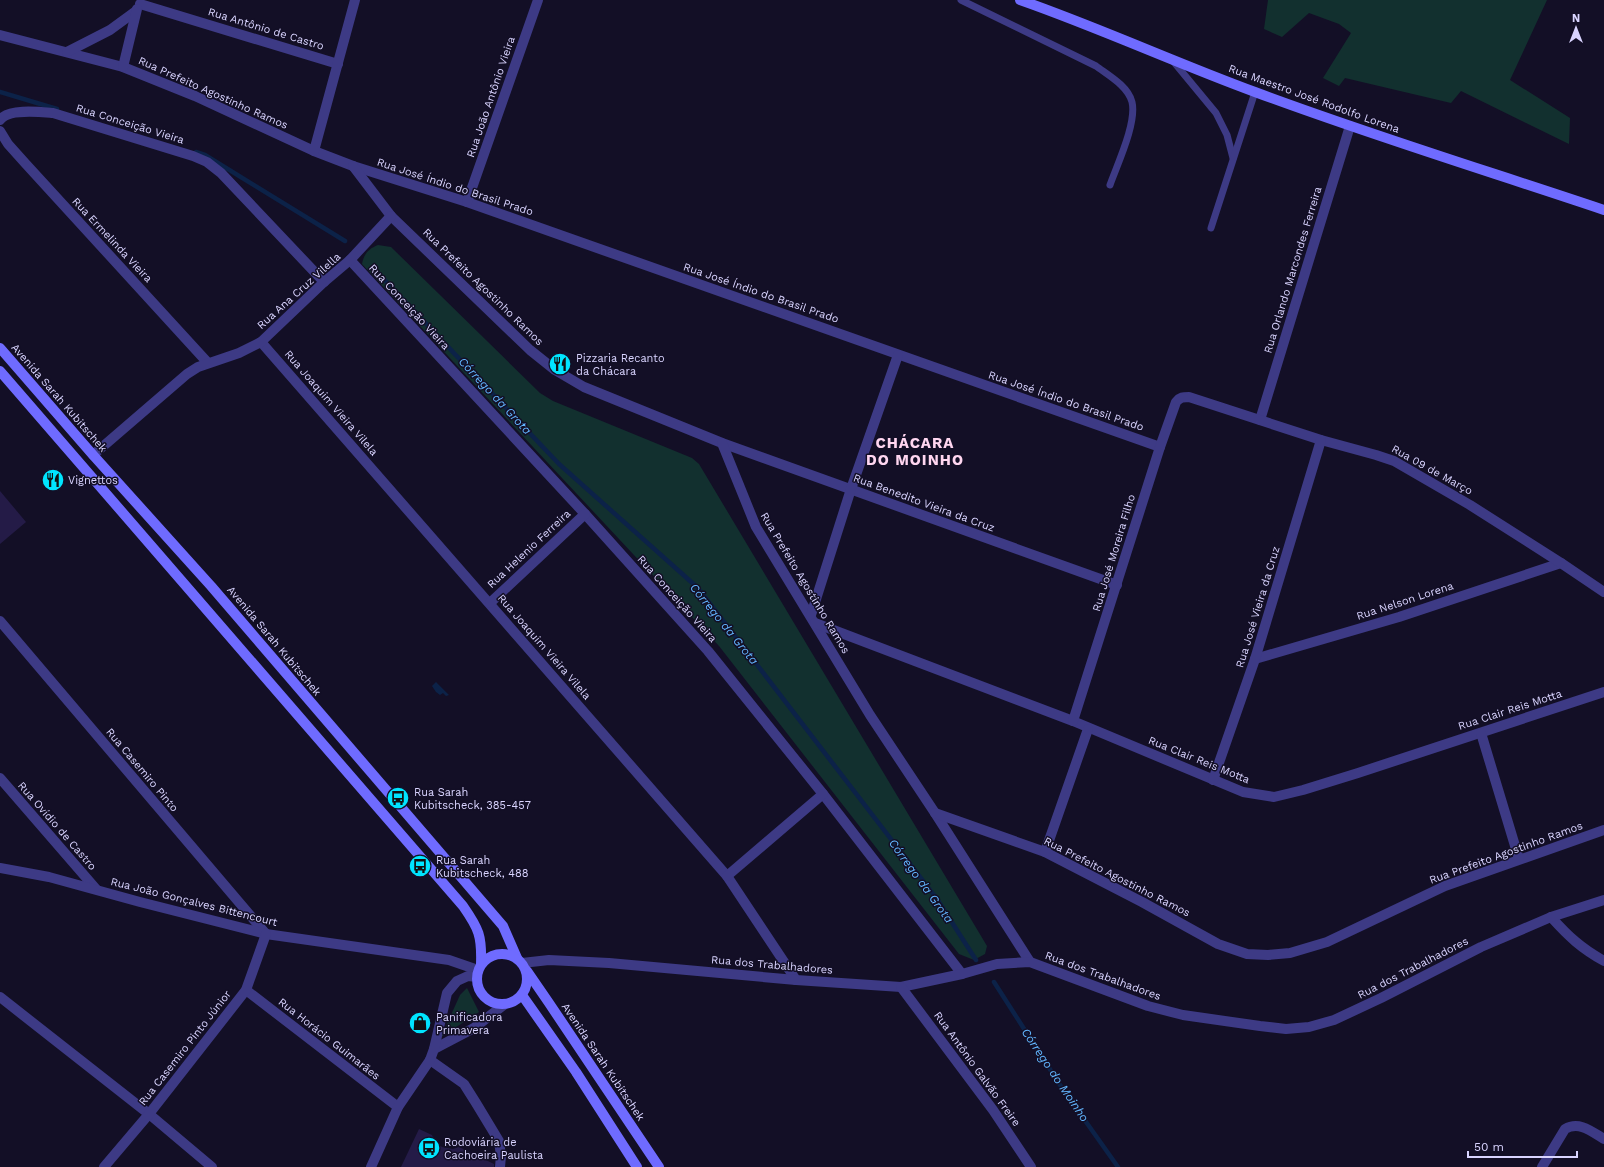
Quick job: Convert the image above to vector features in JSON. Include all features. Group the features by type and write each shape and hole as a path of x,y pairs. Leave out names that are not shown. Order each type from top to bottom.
{"main road":[{"name":"Rua Maestro José Rodolfo Lorena","path":"1020,0 1072,18 1255,92 1350,126 1604,210"},
{"name":"Avenida Sarah Kubitschek","path":"0,348 92,455 211,586 503,926 522,964 659,1167"},
{"path":"0,371 463,906 480,934 482,944 479,970 479,988 485,997 494,1002 505,1004 514,1001 522,995 527,983 522,964 508,954 498,954 489,957 479,970"},
{"path":"522,995 576,1072 637,1167"},
{"path":"576,1072 590,1065"}],"street":[{"path":"314,151 355,0"},
{"name":"Rua João Antônio Vieira","path":"467,202 538,0"},
{"path":"67,52 110,30 139,5"},
{"path":"123,67 139,5"},
{"name":"Rua Antônio de Castro","path":"139,5 338,64"},
{"name":"Rua Prefeito Agostinho Ramos","path":"0,35 123,67 195,96 314,151 353,166 391,216 530,350 555,370 584,387 722,443 756,527 870,715 935,813 1045,852 1142,902 1218,944 1247,954 1268,955 1290,953 1327,942 1445,886 1604,830"},
{"name":"Rua Conceição Vieira","path":"0,120 5,115 21,112 53,113 193,156 207,162 220,173 324,282"},
{"name":"Rua Orlando Marcondes Ferreira","path":"1260,420 1350,126"},
{"name":"Rua Ermelinda Vieira","path":"0,131 8,144 25,163 208,363"},
{"name":"Rua José Índio do Brasil Prado","path":"353,166 467,202 1160,447"},
{"name":"Rua Ana Cruz Vilella","path":"92,455 182,378 198,367 239,353 261,342 324,282 350,260 391,216"},
{"name":"Rua Conceição Vieira","path":"350,260 585,514 708,650 823,794 962,974"},
{"name":"Rua Joaquim Vieira Vilela","path":"261,342 490,603 726,876 796,980"},
{"path":"813,619 851,489 898,355"},
{"name":"Rua 09 de Março","path":"1184,397 1189,397 1321,440 1394,461 1470,505 1604,592"},
{"name":"Rua José Moreira Filho","path":"1073,721 1160,447 1176,402 1184,397"},
{"name":"Rua José Vieira da Cruz","path":"1213,780 1255,659 1321,440"},
{"name":"Rua Benedito Vieira da Cruz","path":"722,443 1117,585"},
{"name":"Rua Helenio Ferreira","path":"490,603 585,514"},
{"name":"Rua Nelson Lorena","path":"1255,659 1399,617 1561,563"},
{"name":"Rua Clair Reis Motta","path":"813,619 1073,721 1088,729 1243,792 1274,797 1303,790 1358,773 1604,692"},
{"name":"Rua Casemiro Pinto","path":"0,621 266,934"},
{"path":"1045,852 1088,729"},
{"path":"1480,733 1519,859"},
{"name":"Rua Ovídio de Castro","path":"0,778 96,889"},
{"path":"726,876 823,794"},
{"path":"935,813 1030,962"},
{"name":"Rua João Gonçalves Bittencourt","path":"0,868 50,877 140,902 266,934 449,960 479,970"},
{"name":"Rua dos Trabalhadores","path":"522,964 549,960 609,963 796,980 901,987 962,974 997,964 1030,962 1148,1006 1184,1015 1286,1029 1310,1027 1334,1020 1394,992 1481,947 1551,917 1604,900"},
{"path":"1551,917 1568,936 1583,949 1604,961"},
{"name":"Rua Casemiro Pinto Júnior","path":"104,1167 149,1114 246,990 266,934"},
{"path":"371,1167 398,1107 430,1060 434,1049 443,1004 450,988 457,980 479,970"},
{"name":"Rua Antônio Galvão Freire","path":"901,987 993,1110 1031,1167"},
{"name":"Rua Horácio Guimarães","path":"246,990 398,1107"},
{"path":"0,997 149,1114 212,1167"},
{"path":"434,1049 474,1028 505,1004"},
{"path":"430,1060 464,1084 476,1102 498,1141 501,1156 500,1167"},
{"path":"1542,1167 1565,1129 1570,1126 1578,1125 1604,1139"}],"lane":[{"path":"961,0 1096,66 1112,77 1125,90 1132,102 1133,116 1110,185"},
{"path":"1172,59 1216,112 1227,135 1233,159"},
{"path":"1211,228 1255,92"}],"green space":[{"path":"1268,0 1547,0 1510,80 1570,118 1569,144 1461,91 1451,103 1345,78 1339,86 1323,78 1351,33 1339,24 1309,13 1282,37 1264,29"},
{"path":"378,245 391,247 540,393 553,401 692,458 699,464 987,946 985,954 974,960 959,954 719,646 362,264 367,252"},
{"path":"467,988 479,1012 441,1037 460,995"}],"water":[{"path":"436,682 449,695 446,696 443,693 440,695 436,692 432,686"}],"building":[{"path":"0,491 26,522 0,544"},
{"name":"Rodoviária de Cachoeira Paulista","path":"419,1129 432,1135 435,1142 442,1147 453,1149 459,1147 494,1164 494,1167 401,1167"}],"waterway":[{"path":"0,92 57,109"},
{"path":"196,152 205,155 345,241"},
{"name":"Córrego da Grota","path":"379,274 559,464 698,588 937,899 976,960"},
{"name":"Córrego do Moinho","path":"994,982 1062,1088 1118,1167"}],"place":[{"name":"Pizzaria Recanto da Chácara","path":"560,364"},
{"name":"Vignettos","path":"53,480"},
{"name":"Rua Sarah Kubitscheck, 385-457","path":"398,798"},
{"name":"Rua Sarah Kubitscheck, 488","path":"420,866"},
{"name":"Panificadora Primavera","path":"420,1023"},
{"name":"Rodoviária de Cachoeira Paulista","path":"429,1148"}],"district":[{"name":"CHÁCARA DO MOINHO","path":"915,452"}]}
